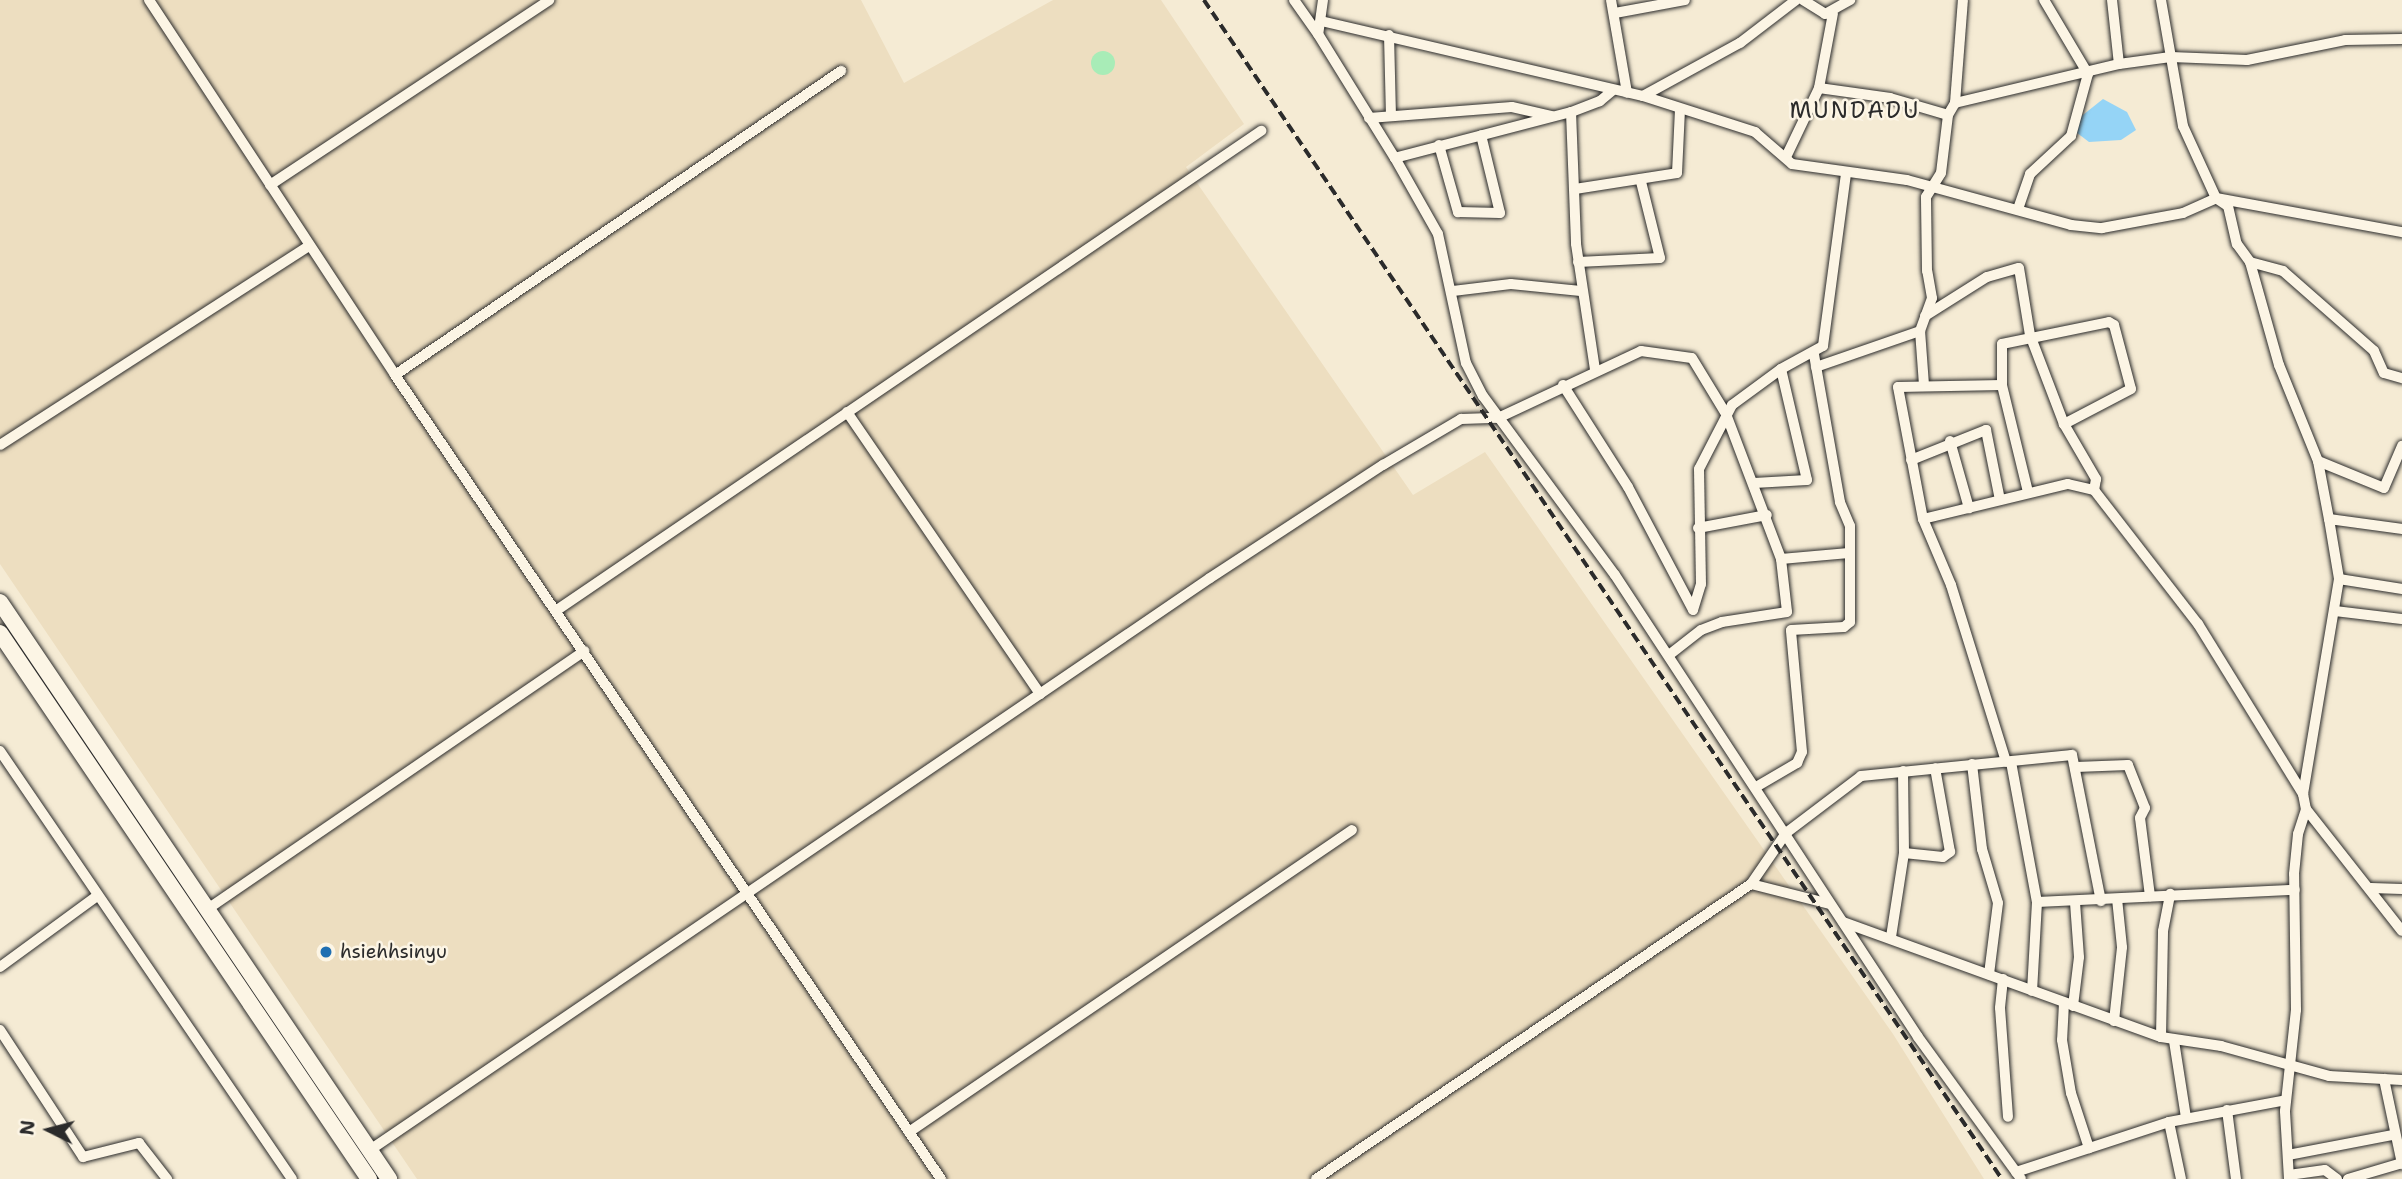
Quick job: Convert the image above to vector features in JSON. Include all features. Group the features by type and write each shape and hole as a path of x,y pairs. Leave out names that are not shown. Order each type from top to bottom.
{"main road":[{"path":"0,602 386,1173"},
{"path":"0,634 367,1178"}],"street":[{"path":"149,0 395,375 941,1179"},
{"path":"270,186 549,0"},
{"path":"1294,0 1395,158 1438,234 1453,291 1466,363 1498,418 1615,575 1756,786 1830,904 2019,1175 2089,1147 2169,1122 2286,1100"},
{"path":"1318,34 1323,0"},
{"path":"1611,0 1627,93"},
{"path":"1615,13 1685,0"},
{"path":"1643,96 1740,43 1796,0"},
{"path":"1803,0 1818,12 1833,13 1850,0"},
{"path":"1924,385 1920,331 1932,298 1926,197 1941,173 1948,115 1955,103 1963,0"},
{"path":"2018,209 2030,174 2071,136 2088,74 2044,0"},
{"path":"2112,0 2119,64"},
{"path":"2161,0 2183,126 2216,198 2228,206 2237,244 2250,262 2278,365 2318,461 2329,519 2339,579 2303,794"},
{"path":"1786,157 1819,88 1833,13"},
{"path":"1321,21 1389,35 1612,91 1643,96 1755,132 1792,164 1934,187 2071,225 2102,228 2183,213 2216,198 2402,232"},
{"path":"1389,35 1391,116"},
{"path":"1955,103 2088,74 2119,64 2171,57 2247,60 2345,40 2402,39"},
{"path":"395,375 841,71"},
{"path":"1819,88 1890,98 1948,115"},
{"path":"1395,158 1570,111 1600,101 1612,91"},
{"path":"1369,118 1512,107 1552,116"},
{"path":"1575,189 1641,182 1679,172 1680,110"},
{"path":"1570,111 1580,291 1595,370"},
{"path":"557,610 1261,131"},
{"path":"1439,145 1458,212 1500,213 1481,135"},
{"path":"1563,385 1628,488 1692,610 1701,584 1699,468 1726,414 1781,369 1814,355 1828,334 1846,173"},
{"path":"1578,262 1660,258 1641,182"},
{"path":"0,445 309,246"},
{"path":"2250,262 2283,271 2374,351 2384,373 2402,378"},
{"path":"1926,316 1987,277 2019,268 2030,335 2064,424 2096,479 2094,489"},
{"path":"1453,291 1495,284 1580,291"},
{"path":"2028,492 2003,385 2002,344 2030,335 2109,322 2114,325 2131,388 2064,424"},
{"path":"1816,367 1920,331"},
{"path":"370,1150 1040,694 1383,465 1461,419 1498,418 1595,370 1641,351 1692,358 1726,414 1781,559 1791,630 1802,752 1797,763 1756,786"},
{"path":"1791,630 1844,626 1850,622 1850,526 1840,502 1814,355"},
{"path":"1754,483 1807,480 1781,369"},
{"path":"2003,385 1898,387 1923,519 1951,585 2008,762 2037,902 2032,991"},
{"path":"847,412 1040,694"},
{"path":"1911,460 1982,429 1988,432 2000,500"},
{"path":"1950,441 1969,508"},
{"path":"2318,461 2384,488 2402,446"},
{"path":"1923,519 2068,484 2094,489 2198,624 2303,794 2306,809 2371,888 2402,931"},
{"path":"1698,528 1766,515"},
{"path":"2329,519 2402,529"},
{"path":"1781,559 1849,554"},
{"path":"2339,579 2402,589"},
{"path":"2335,611 2402,619"},
{"path":"1668,655 1702,631 1722,622 1787,612"},
{"path":"209,908 584,651"},
{"path":"0,751 97,896 135,944 292,1179"},
{"path":"1316,1179 1623,966 1751,884 1786,832 1857,777 2069,753 2076,767 2101,901"},
{"path":"1972,764 1982,849 1998,903 1989,974"},
{"path":"2076,767 2128,765 2145,808 2141,825 2150,895"},
{"path":"1904,853 1943,857 1950,852 1935,768"},
{"path":"1891,937 1904,853 1903,771"},
{"path":"2306,809 2298,834 2295,890 2297,1010 2286,1100 2287,1155 2289,1177 2325,1170 2337,1179"},
{"path":"909,1132 1352,830"},
{"path":"1751,884 1830,904"},
{"path":"2371,888 2402,889"},
{"path":"2037,902 2075,903 2150,895 2295,890"},
{"path":"2161,1037 2163,931 2170,894"},
{"path":"0,967 97,896"},
{"path":"2114,1021 2122,947 2117,899"},
{"path":"2075,903 2079,957 2062,1040 2071,1093 2089,1147"},
{"path":"1843,922 1891,937 2068,1005 2174,1041 2221,1046 2329,1076 2402,1080"},
{"path":"2003,979 2000,1008 2008,1117"},
{"path":"0,1030 83,1157 139,1143 167,1179"},
{"path":"2174,1041 2186,1118"},
{"path":"2356,1178 2402,1164 2384,1079"},
{"path":"2227,1110 2236,1179"},
{"path":"2169,1122 2180,1179"},
{"path":"2287,1155 2396,1130"},
{"path":"367,1178 386,1173"}],"shaded area":[{"path":"0,0 861,0 904,83 1053,0 1161,0 1244,124 1186,167 1413,495 1485,452 1893,1034 1984,1179 417,1179 0,564"}],"green space":[{"path":"1103,51 1112,54 1115,63 1112,72 1103,75 1094,72 1091,63 1094,54"}],"water":[{"path":"2103,99 2127,112 2136,130 2121,140 2089,142 2072,129 2074,122"}],"railway":[{"path":"1204,0 2002,1179"}],"place":[{"name":"hsiehhsinyu","path":"326,952"}],"district":[{"name":"MUNDADU","path":"1855,110"}]}
